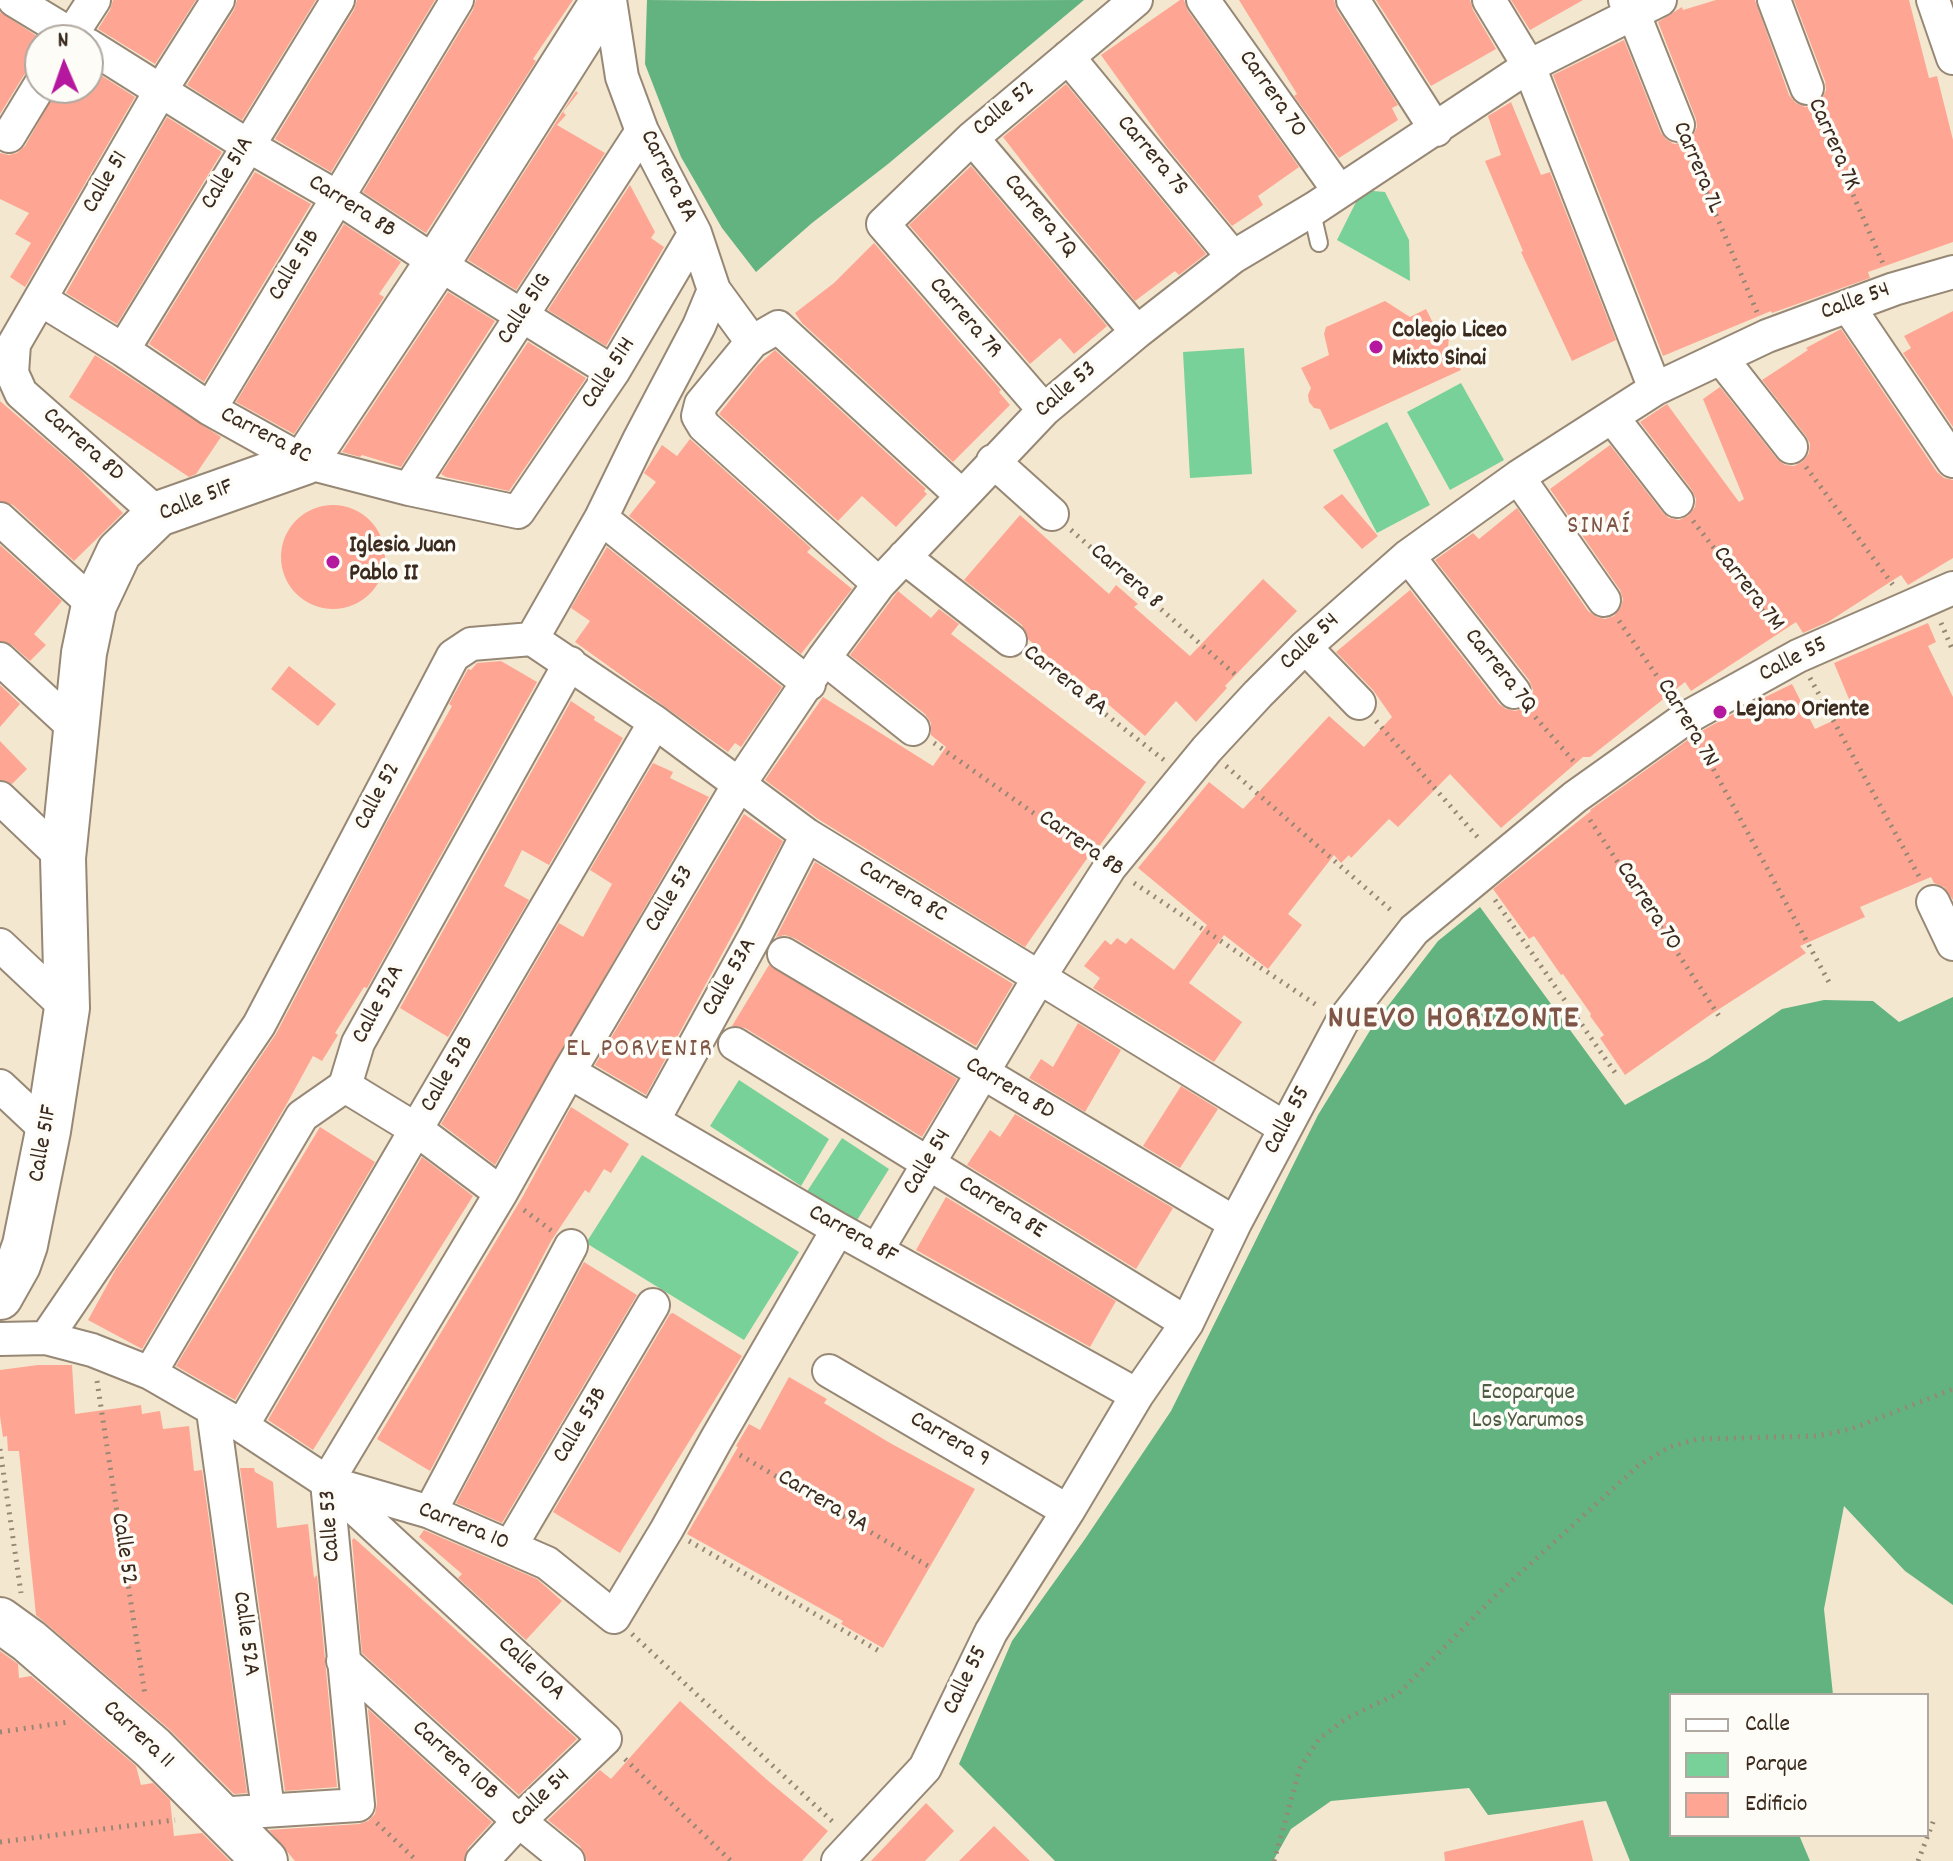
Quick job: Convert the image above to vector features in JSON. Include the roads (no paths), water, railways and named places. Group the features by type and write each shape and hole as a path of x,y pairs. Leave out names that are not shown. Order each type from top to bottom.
{"street":[{"name":"Carrera 8B","path":"14,0 52,24"},
{"path":"84,24 94,0"},
{"name":"Calle 51","path":"12,373 14,344 161,90 218,0"},
{"name":"Calle 51A","path":"123,350 338,0"},
{"name":"Calle 51B","path":"210,409 457,0"},
{"path":"305,462 437,263 604,0"},
{"name":"Carrera 8A","path":"610,0 622,77 642,131 695,233 714,290 765,335"},
{"name":"Calle 52","path":"884,227 884,221 972,138 1136,0"},
{"name":"Carrera 7O","path":"1203,0 1327,199"},
{"path":"1353,0 1436,130"},
{"path":"1489,0 1529,66 1655,389"},
{"name":"Carrera 7K","path":"1774,0 1807,88"},
{"path":"1933,0 1953,58"},
{"name":"Calle 53","path":"268,1809 358,1805 327,1482 501,1193 738,786 879,584 1044,410 1233,257 1436,130 1529,66 1639,4"},
{"name":"Carrera 7L","path":"1639,4 1678,125"},
{"name":"Carrera 8B","path":"104,56 337,197 613,372"},
{"name":"Carrera 7S","path":"1068,57 1233,257"},
{"path":"9,136 28,104"},
{"name":"Calle 51G","path":"409,489 642,131"},
{"name":"Carrera 7Q","path":"972,138 1137,332"},
{"name":"Carrera 7R","path":"884,227 1044,410"},
{"name":"Calle 51H","path":"518,512 613,372 695,233"},
{"name":"Calle 54","path":"877,1250 1040,976 1110,867 1207,749 1305,647 1408,556 1518,477 1655,389 1767,336 1894,289 1953,272"},
{"path":"532,639 601,518 699,326 714,290"},
{"name":"Carrera 8C","path":"40,299 210,409 305,462 409,489 518,512"},
{"path":"1848,306 1953,461"},
{"path":"879,584 704,426 698,416 701,404 765,335 961,495"},
{"path":"1721,358 1791,447"},
{"name":"Carrera 8D","path":"12,373 21,393 158,514"},
{"path":"1612,417 1677,501"},
{"path":"993,461 1052,514"},
{"name":"Calle 51F","path":"0,1297 18,1265 13,1235 48,1131 67,1008 63,858 84,653 94,605 119,552 158,514 305,462"},
{"path":"1518,477 1604,600"},
{"path":"601,518 816,671 913,729"},
{"path":"0,519 94,605"},
{"name":"Carrera 7Q","path":"1408,556 1514,692"},
{"name":"Carrera 8A","path":"904,557 1010,640"},
{"name":"Calle 55","path":"847,1852 925,1768 991,1632 1137,1395 1187,1323 1235,1223 1342,1022 1414,930 1487,867 1584,791 1686,718 1798,656 1953,588"},
{"name":"Calle 52","path":"46,1338 259,1025 453,656 471,644 532,639"},
{"name":"Carrera 8C","path":"532,639 655,722 807,835 1285,1128"},
{"path":"1305,647 1359,703"},
{"path":"0,659 77,730"},
{"name":"Calle 52A","path":"345,1086 358,1043 570,663"},
{"name":"Calle 52B","path":"242,1426 655,722"},
{"path":"0,798 63,858"},
{"name":"Calle 53A","path":"653,1121 807,835"},
{"path":"1933,902 1953,944"},
{"path":"0,945 67,1008"},
{"name":"Carrera 8D","path":"784,954 1235,1223"},
{"name":"Carrera 8E","path":"735,1044 1187,1323"},
{"name":"Carrera 8F","path":"569,1072 838,1229 1137,1395"},
{"path":"0,1086 48,1131"},
{"path":"150,1373 302,1116 345,1086 417,1130 501,1193"},
{"name":"Carrera 10","path":"0,1339 46,1338 92,1350 150,1373 242,1426 327,1482 430,1512 547,1563 614,1617 838,1229"},
{"path":"430,1512 571,1246"},
{"name":"Calle 53B","path":"510,1547 653,1305"},
{"name":"Carrera 9","path":"829,1371 1068,1511"},
{"name":"Calle 52A","path":"213,1411 268,1809"},
{"name":"Calle 10A","path":"327,1482 605,1739"},
{"name":"Carrera 11","path":"14,1631 153,1748 265,1861"},
{"name":"Carrera 10B","path":"343,1661 519,1821 568,1861"},
{"name":"Calle 54","path":"482,1861 605,1739"},
{"path":"216,1814 268,1809"}],"lane":[{"path":"1319,243 1313,217 1327,199"}],"place":[{"name":"Colegio Liceo Mixto Sinai","path":"1376,347"},
{"name":"Iglesia Juan Pablo II","path":"333,562"},
{"name":"Lejano Oriente","path":"1720,712"}],"district":[{"name":"SINAÍ","path":"1599,528"},
{"name":"NUEVO HORIZONTE","path":"1454,1022"},
{"name":"EL PORVENIR","path":"640,1051"}],"park label":[{"name":"Ecoparque Los Yarumos","path":"1528,1409"}]}
